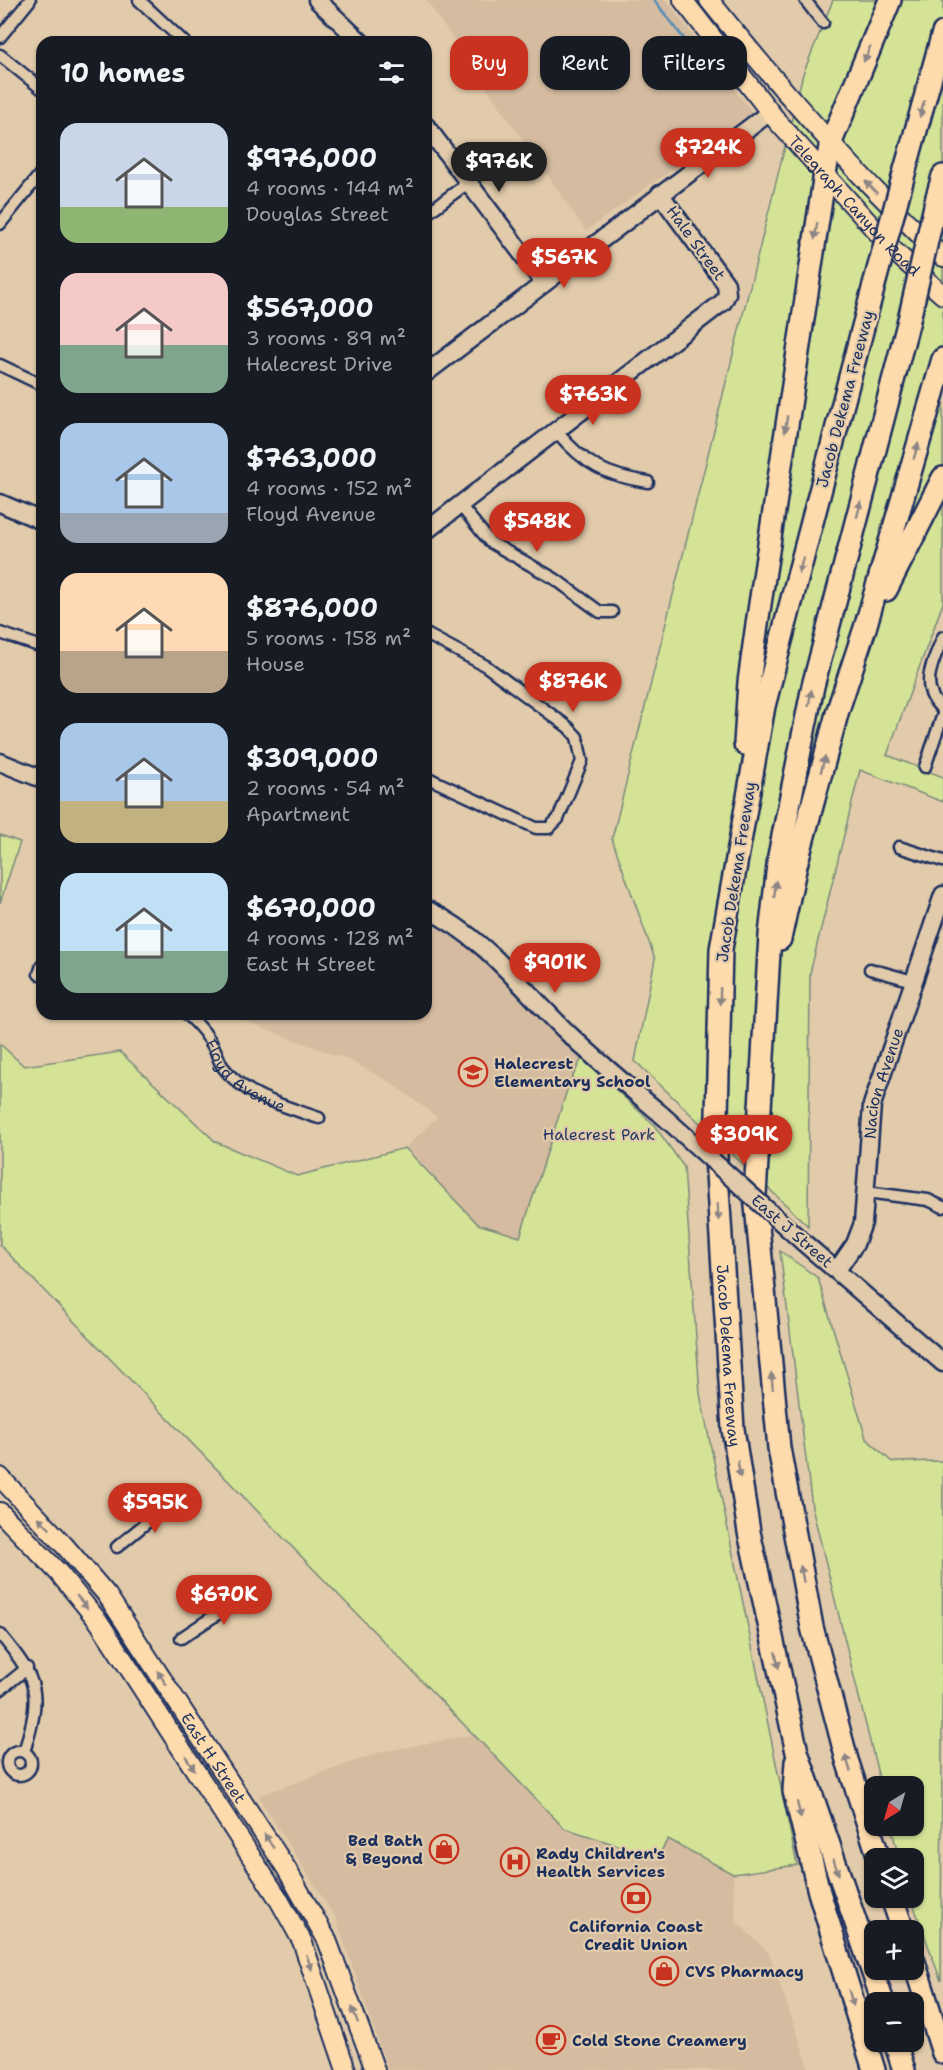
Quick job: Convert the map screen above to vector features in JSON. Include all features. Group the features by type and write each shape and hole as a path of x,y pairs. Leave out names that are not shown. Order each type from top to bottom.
{"highway":[{"path":"738,855 749,682 829,140 890,0"},
{"name":"Jacob Dekema Freeway","path":"879,1992 796,1752 745,1509 733,1429 716,1157 721,949 764,706 874,285 943,33"},
{"path":"876,1848 847,1760 812,1627 779,1448 755,1196 768,969 779,856 813,686 909,320 943,176"},
{"path":"768,969 785,925 796,865 838,710 865,628 943,359"},
{"path":"865,628 943,478"},
{"path":"796,1752 794,1791 819,1892 869,2064"},
{"path":"920,1980 943,2053"},
{"path":"898,2052 904,2070"}],"main road":[{"name":"Telegraph Canyon Road","path":"683,0 770,112 895,252 943,295"},
{"name":"Telegraph Canyon Road","path":"709,0 770,77 867,184 943,257"},
{"path":"770,112 782,110 829,140"},
{"name":"East H Street","path":"0,1478 64,1545 106,1595 296,1883 327,1940 375,2070"},
{"name":"East H Street","path":"0,1512 58,1572 99,1622 278,1898 302,1941 346,2070"}],"street":[{"path":"0,37 30,0"},
{"path":"139,0 178,36"},
{"path":"317,0 355,36"},
{"path":"805,0 823,22"},
{"path":"0,55 36,84"},
{"path":"432,368 770,112"},
{"path":"432,134 544,283"},
{"path":"0,224 36,179"},
{"path":"432,210 469,182"},
{"name":"Hale Street","path":"557,432 714,311 727,294 726,284 660,194"},
{"path":"0,365 36,382"},
{"path":"432,526 557,432 576,454 588,463 623,479 648,482"},
{"path":"0,503 36,518"},
{"path":"460,505 490,542 555,579 600,612 612,612"},
{"path":"0,633 36,645"},
{"path":"432,637 486,666 568,727 577,737 582,761 558,819 549,828 536,828 432,780"},
{"path":"925,767 943,712 931,695 927,679 943,638"},
{"path":"1,763 36,777"},
{"path":"899,847 943,861"},
{"name":"Nacion Avenue","path":"837,1270 860,1234 866,1192 872,1105 943,895"},
{"name":"East J Street","path":"432,913 476,940 509,970 572,1037 943,1363"},
{"path":"870,969 914,981"},
{"name":"Floyd Avenue","path":"194,1020 214,1048 221,1065 237,1084 256,1094 319,1118"},
{"path":"866,1192 927,1200 943,1207"},
{"path":"117,1547 174,1500"},
{"path":"181,1638 252,1591"},
{"path":"0,1634 27,1668 32,1678 35,1715 24,1752"},
{"path":"0,1690 27,1668"}],"shaded area":[{"path":"426,0 666,0 694,36 642,36 642,90 735,90 752,112 586,231 488,90 528,90 528,36 451,36"},
{"name":"Halecrest Elementary School","path":"432,923 470,946 582,1058 569,1084 520,1237 478,1224 405,1148 437,1117 390,1082 351,1061 241,1020 432,1020"},
{"path":"477,1734 564,1828 668,1839 733,1874 736,1921 769,1953 810,2070 388,2070 336,1919 258,1796 381,1752"}],"green space":[{"path":"833,0 943,0 943,603 887,755 943,777 943,802 860,770 810,973 808,1226 635,1061 655,959 612,839 803,74"},
{"path":"0,835 20,842 0,903"},
{"name":"Halecrest Park","path":"0,1044 24,1066 120,1052 216,1142 297,1176 405,1148 478,1224 520,1237 569,1084 582,1058 654,1125 684,1167 700,1394 797,1865 733,1874 668,1839 657,1858 564,1828 0,1245"},
{"path":"780,1251 818,1278 866,1438 892,1462 943,1461 941,1981 924,1934 924,1920 919,1920 915,1908 924,1908 924,1848 896,1848 894,1836 924,1836 924,1776 879,1776 812,1507"}],"waterway":[{"path":"654,0 682,36"}],"place":[{"name":"Halecrest Elementary School","path":"473,1072"},
{"name":"Bed Bath & Beyond","path":"444,1849"},
{"name":"Rady Children's Health Services","path":"515,1862"},
{"name":"California Coast Credit Union","path":"636,1898"},
{"name":"CVS Pharmacy","path":"664,1971"},
{"name":"Cold Stone Creamery","path":"551,2040"}]}
